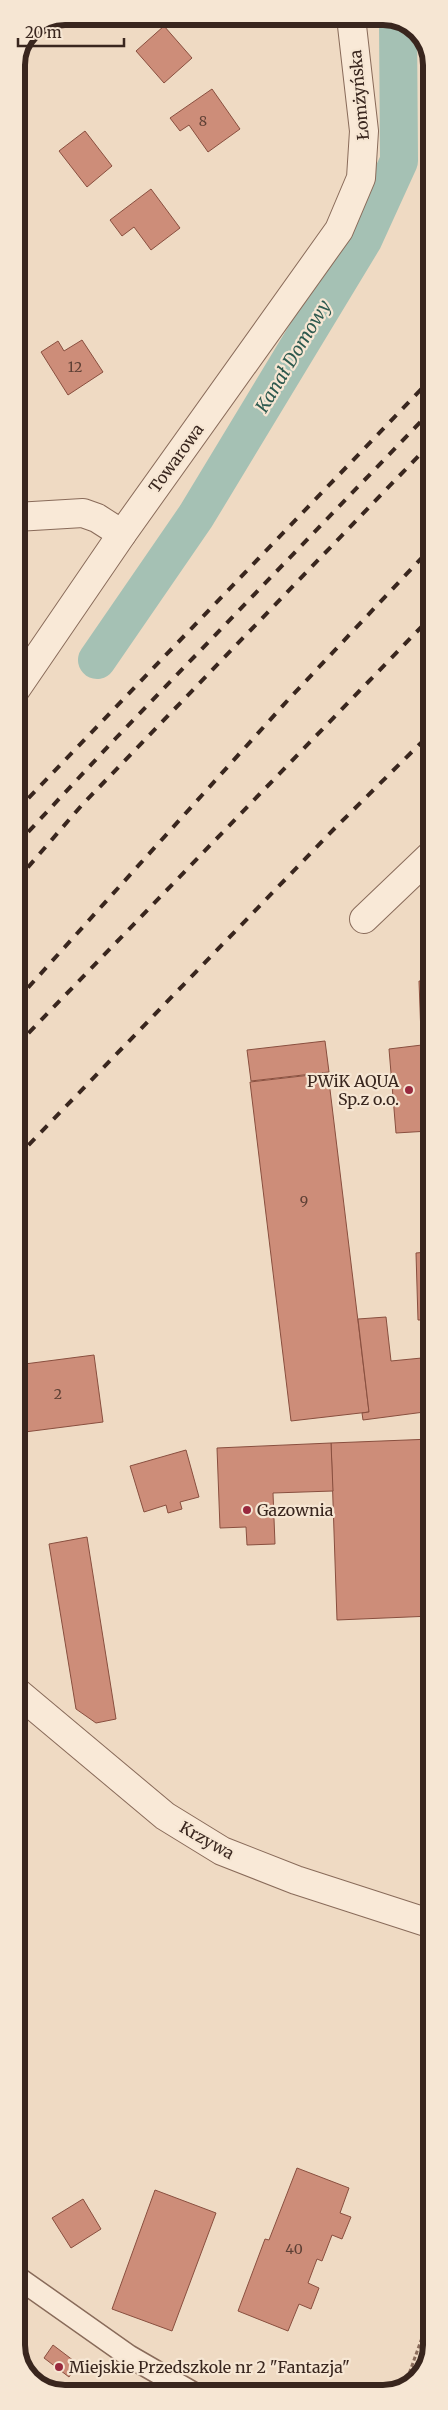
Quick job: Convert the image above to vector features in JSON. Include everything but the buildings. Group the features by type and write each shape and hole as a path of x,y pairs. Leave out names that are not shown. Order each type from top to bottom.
{"street":[{"name":"Łomżyńska","path":"339,230 361,178 364,131 352,25"},
{"name":"Towarowa","path":"25,676 122,534 339,230"},
{"path":"25,516 83,513 97,518 122,534"},
{"path":"364,920 423,864"},
{"name":"Krzywa","path":"25,1699 165,1816 222,1851 296,1880 423,1921"}],"lane":[{"path":"25,2283 129,2356 179,2385"}],"path":[{"path":"408,2376 423,2335"}],"waterway":[{"name":"Kanał Domowy","path":"97,660 196,516 363,240 399,161 398,28"}],"railway":[{"path":"25,802 423,387"},
{"path":"25,835 116,738 423,419"},
{"path":"25,871 81,806 423,451"},
{"path":"25,991 288,700 423,557"},
{"path":"25,1037 423,625"},
{"path":"25,1149 335,828 423,741"}],"place":[{"name":"PWiK AQUA Sp.z o.o.","path":"409,1090"},
{"name":"Gazownia","path":"247,1510"},
{"name":"Miejskie Przedszkole nr 2 \"Fantazja\"","path":"59,2367"}]}
